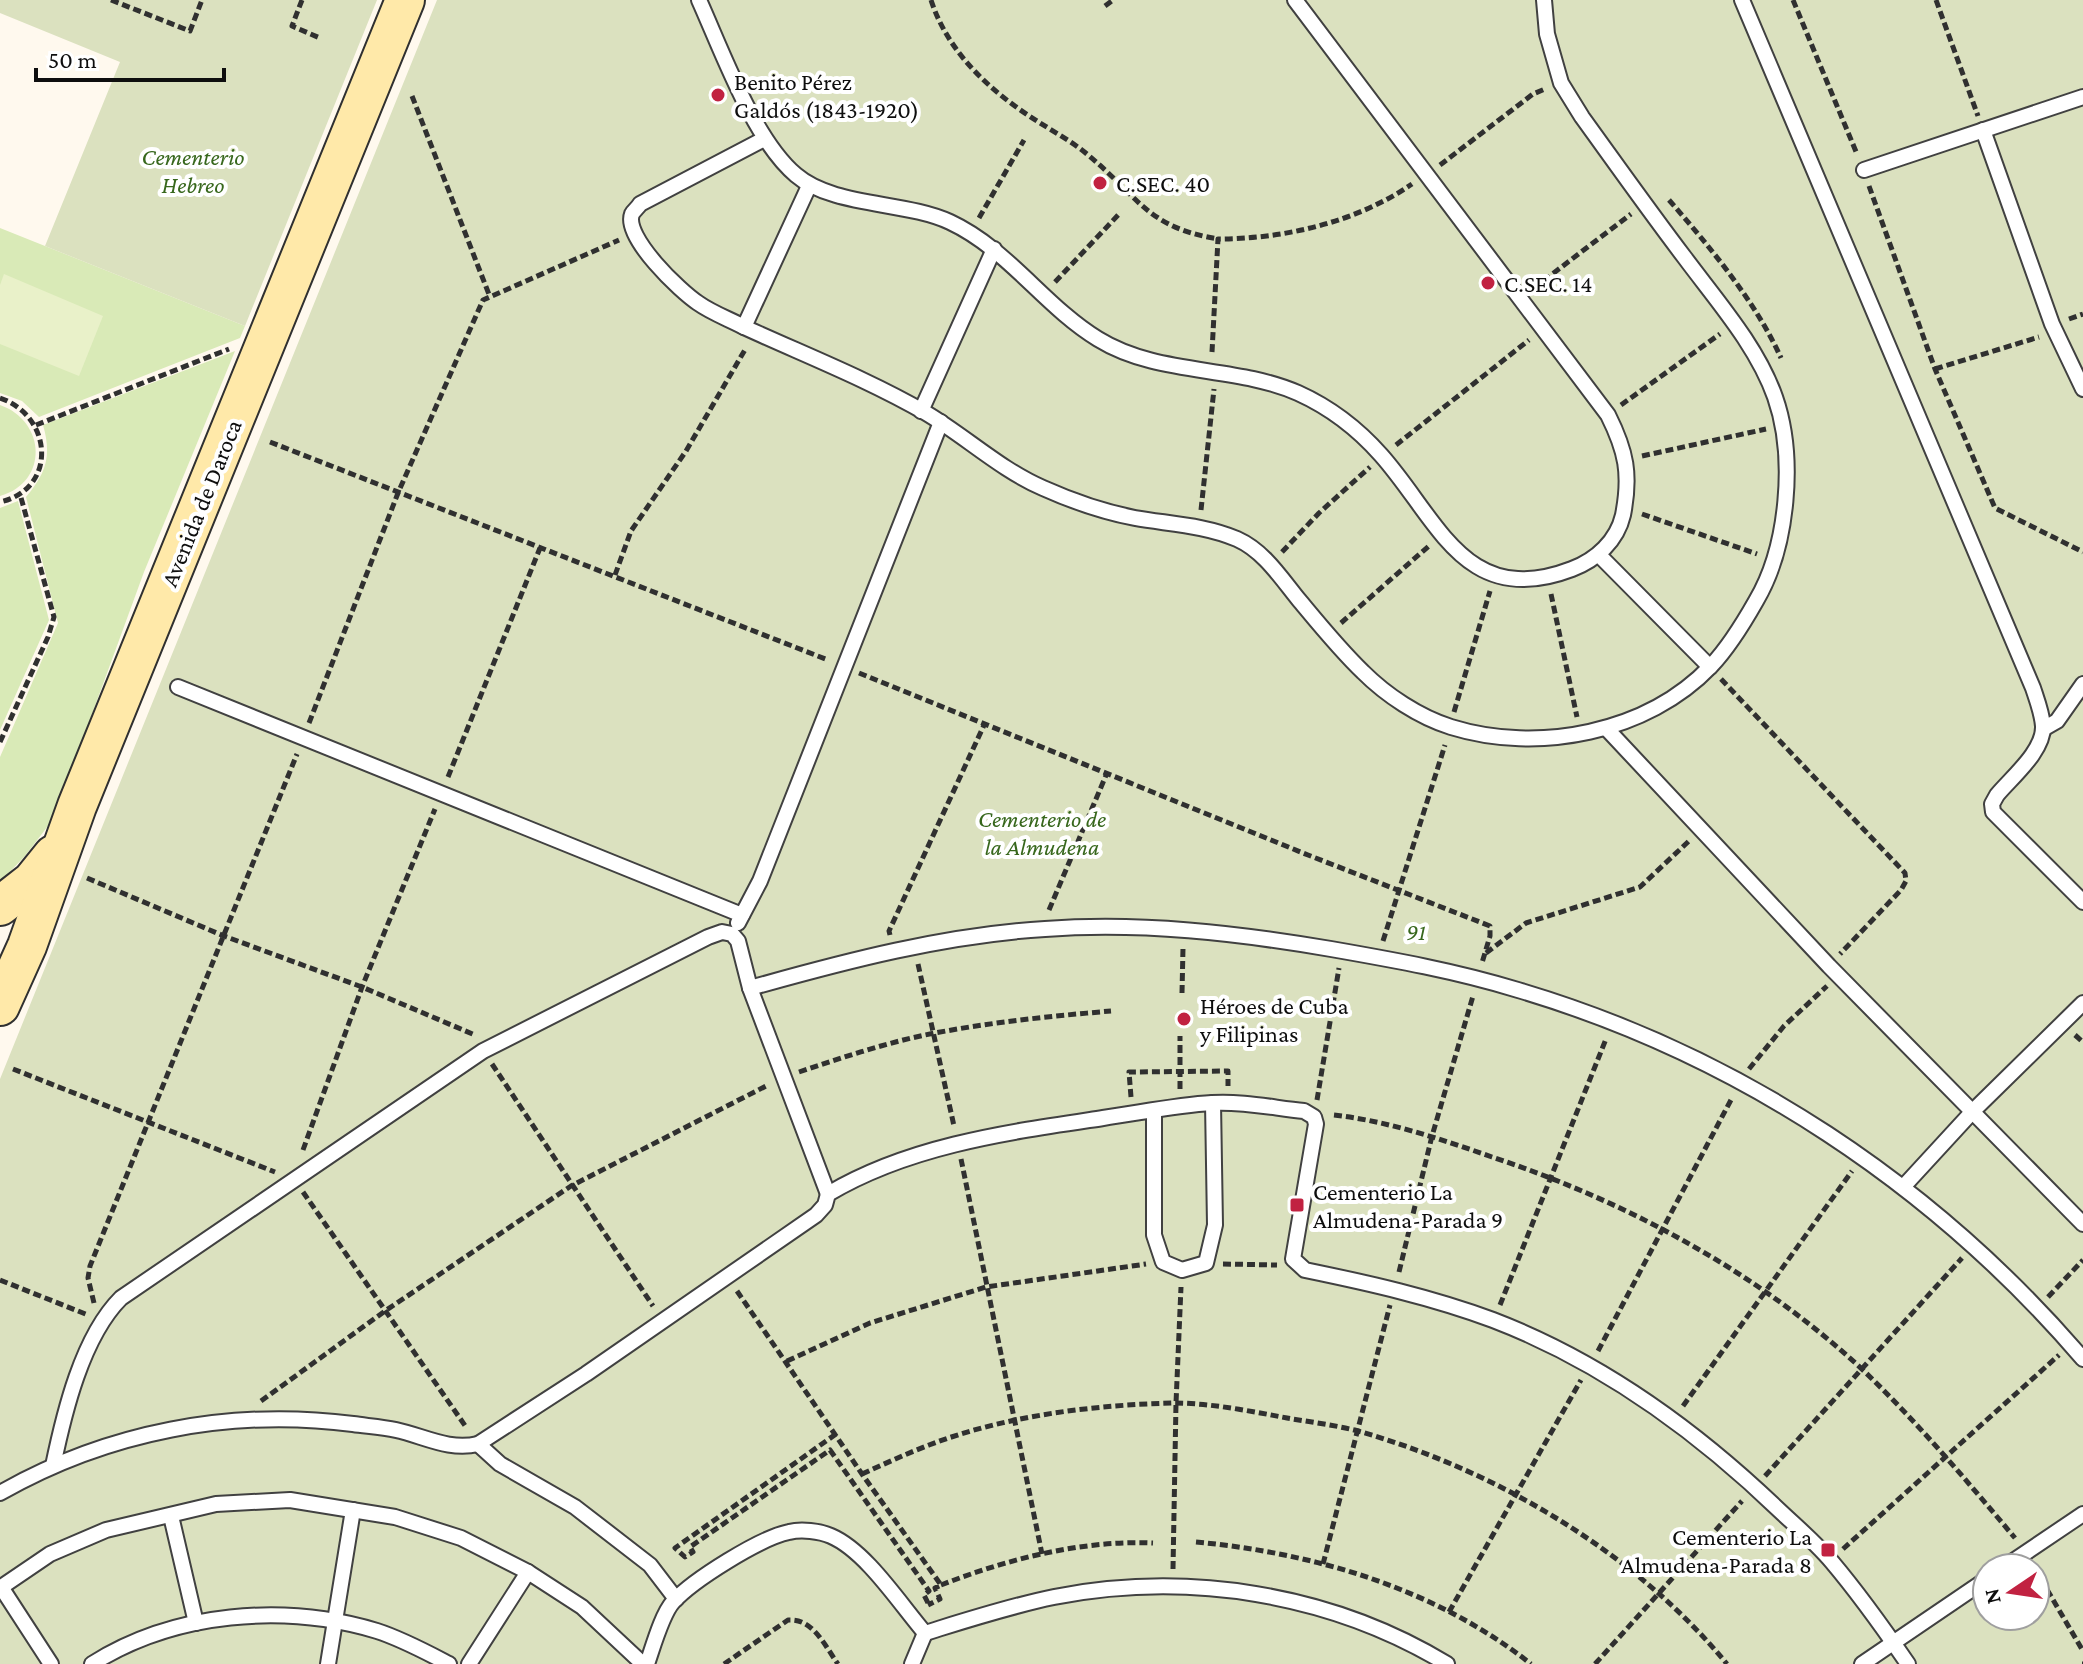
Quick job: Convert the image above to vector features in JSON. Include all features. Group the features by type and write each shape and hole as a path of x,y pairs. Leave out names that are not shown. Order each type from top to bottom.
{"street":[{"name":"Avenida de Daroca","path":"0,1006 27,946 77,806 405,0"},
{"path":"0,906 32,881 53,855 77,806"}],"lane":[{"path":"699,0 764,139 793,173 809,186 931,215 971,233 994,249 1089,333 1122,351 1147,359 1273,384 1300,394 1359,432 1382,456 1441,536 1463,558 1495,575 1525,579 1547,577 1582,566 1599,555 1611,541 1622,521 1627,493 1626,459 1608,415 1295,0"},
{"path":"764,139 640,204 632,214 632,226 639,242 683,293 750,330 863,380 921,411 989,456 1050,491 1131,517 1198,527 1237,539 1269,563 1365,674 1386,692 1449,727 1497,736 1545,738 1581,734 1606,728 1658,705 1710,667 1738,632 1762,591 1778,544 1786,493 1781,425 1774,396 1734,324 1644,204 1561,83 1547,34 1544,0"},
{"path":"1742,0 2033,688 2043,729 2034,751 1997,795 1992,804 1993,812 2083,902"},
{"path":"1864,170 2083,97"},
{"path":"1983,130 2056,332 2083,389"},
{"path":"750,330 809,186"},
{"path":"921,411 994,249"},
{"path":"732,934 760,881 941,422"},
{"path":"1599,555 1710,667"},
{"path":"2043,729 2057,721 2083,684"},
{"path":"178,687 742,915"},
{"path":"1606,728 1833,971 2083,1224"},
{"path":"750,988 838,964 915,948 1041,929 1130,927 1258,937 1421,964 1519,990 1612,1023 1741,1080 1862,1158 1904,1186 1973,1246 2083,1359"},
{"path":"0,1493 77,1455 123,1439 233,1421 278,1419 349,1423 397,1430 462,1448 478,1444 586,1374 816,1215 825,1205 828,1194 750,988 738,941 732,934 722,932 708,937 483,1051 121,1298 96,1328 63,1417 53,1466"},
{"path":"1904,1186 1973,1111 2083,1003"},
{"path":"1154,1111 1154,1235 1163,1262 1182,1270 1206,1263 1215,1225 1213,1103"},
{"path":"828,1194 860,1174 958,1144 1044,1127 1213,1103 1310,1113 1316,1124 1293,1259 1298,1266 1395,1289 1494,1321 1589,1366 1673,1420 1755,1487 1831,1560 1908,1664"},
{"path":"478,1444 500,1464 575,1507 650,1565 676,1599"},
{"path":"51,1664 1,1587 50,1554 106,1530 216,1504 290,1500 395,1517 461,1538 528,1572 582,1607 645,1664 676,1599 763,1540 791,1531 831,1535 855,1552 925,1633"},
{"path":"328,1664 353,1510"},
{"path":"2026,1552 2083,1514"},
{"path":"171,1516 196,1623"},
{"path":"469,1664 528,1572"},
{"path":"912,1664 925,1633 995,1611 1054,1597 1106,1590 1179,1586 1255,1593 1320,1607 1370,1625 1447,1664"},
{"path":"1862,1664 1971,1590"},
{"path":"92,1664 153,1634 196,1623 241,1616 285,1616 334,1621 378,1631 449,1664"}],"path":[{"path":"111,0 190,31 202,0"},
{"path":"302,0 292,26 320,38"},
{"path":"931,0 950,42 975,72 1008,101 1087,154 1132,198 1160,220 1172,227 1218,239 1271,236 1345,217 1409,187 1533,94 1561,83"},
{"path":"1105,6 1113,0"},
{"path":"1793,0 1864,170 1935,369 1995,508 2083,552"},
{"path":"1936,0 1983,130"},
{"path":"412,96 490,297"},
{"path":"971,233 1024,140"},
{"path":"1668,199 1695,230"},
{"path":"1520,299 1644,204"},
{"path":"1043,295 1120,213"},
{"path":"102,1320 89,1293 88,1278 147,1122 224,936 398,493 483,300 635,232"},
{"path":"1198,527 1213,372 1218,239"},
{"path":"2070,319 2083,314"},
{"path":"1608,415 1734,324"},
{"path":"615,575 631,531 686,451 750,330"},
{"path":"1935,369 2056,332"},
{"path":"1269,563 1382,456 1532,338"},
{"path":"36,425 237,346"},
{"path":"0,398 20,407 36,425 42,455 39,470 31,483 20,494 0,502"},
{"path":"1626,459 1781,425"},
{"path":"270,442 615,575 1490,926 1490,936 1432,1136 1323,1564"},
{"path":"0,742 48,637 54,617 20,494"},
{"path":"1624,508 1773,560"},
{"path":"1328,634 1441,536"},
{"path":"295,1180 362,987 540,548"},
{"path":"1379,957 1495,575"},
{"path":"1547,577 1581,734"},
{"path":"1449,1612 1518,1495 1664,1230 1741,1080 1906,881 1905,873 1710,667"},
{"path":"892,952 889,931 985,723"},
{"path":"1041,929 1107,773"},
{"path":"1485,953 1526,923 1640,887 1701,830"},
{"path":"87,878 224,936 362,987 474,1034 571,1186 663,1320"},
{"path":"915,948 1042,1554"},
{"path":"1182,993 1183,949"},
{"path":"1310,1113 1317,1104 1342,951"},
{"path":"233,1421 385,1311 571,1186 783,1078 855,1053 933,1033 1111,1011"},
{"path":"1494,1321 1612,1023"},
{"path":"1180,1036 1180,1080"},
{"path":"13,1069 295,1180 478,1444"},
{"path":"1129,1092 1129,1072 1228,1071 1228,1081"},
{"path":"1310,1113 1341,1116 1432,1136 1553,1177 1715,1258 1765,1292 1862,1370 1946,1457 2026,1552"},
{"path":"1673,1420 1862,1158"},
{"path":"1595,1664 1973,1246"},
{"path":"2037,1309 2083,1260"},
{"path":"787,1361 870,1323 986,1287 1030,1278 1163,1262"},
{"path":"1206,1263 1298,1266"},
{"path":"1173,1552 1182,1270"},
{"path":"727,1277 941,1585"},
{"path":"0,1280 102,1320"},
{"path":"1831,1560 2070,1345"},
{"path":"862,1474 930,1444 1013,1421 1099,1407 1176,1403 1254,1412 1357,1431 1427,1455 1518,1495 1591,1540 1658,1593 1727,1664"},
{"path":"683,1555 675,1548 681,1542 836,1434"},
{"path":"1196,1542 1253,1548 1323,1564 1385,1584 1449,1612 1531,1664"},
{"path":"930,1604 940,1599 935,1588 974,1572 1042,1554 1087,1547 1153,1543"},
{"path":"2051,1596 2083,1651"},
{"path":"724,1664 788,1620 798,1619 815,1631 838,1664"}],"green space":[{"name":"Cementerio Hebreo","path":"0,0 377,0 245,326 45,246 120,62 0,13"},
{"name":"Cementerio de la Almudena","path":"437,0 2083,0 2083,1664 0,1664 0,1079"},
{"path":"0,228 245,326 240,338 39,417 22,401 0,393"},
{"path":"4,274 103,316 79,376 0,344 0,285"},
{"path":"235,351 144,572 54,818 0,882 0,757 58,623 26,497 45,464 47,446 43,425"},
{"path":"0,405 26,424 36,451 34,465 27,478 16,489 0,496"},
{"path":"18,501 49,620 0,730 0,508"}],"place":[{"name":"Benito Pérez Galdós (1843-1920)","path":"718,95"},
{"name":"C.SEC. 40","path":"1100,183"},
{"name":"C.SEC. 14","path":"1488,283"},
{"name":"Héroes de Cuba y Filipinas","path":"1184,1019"},
{"name":"Cementerio La Almudena-Parada 9","path":"1297,1205"},
{"name":"Cementerio La Almudena-Parada 8","path":"1828,1550"}],"park label":[{"name":"91","path":"1416,931"}]}
